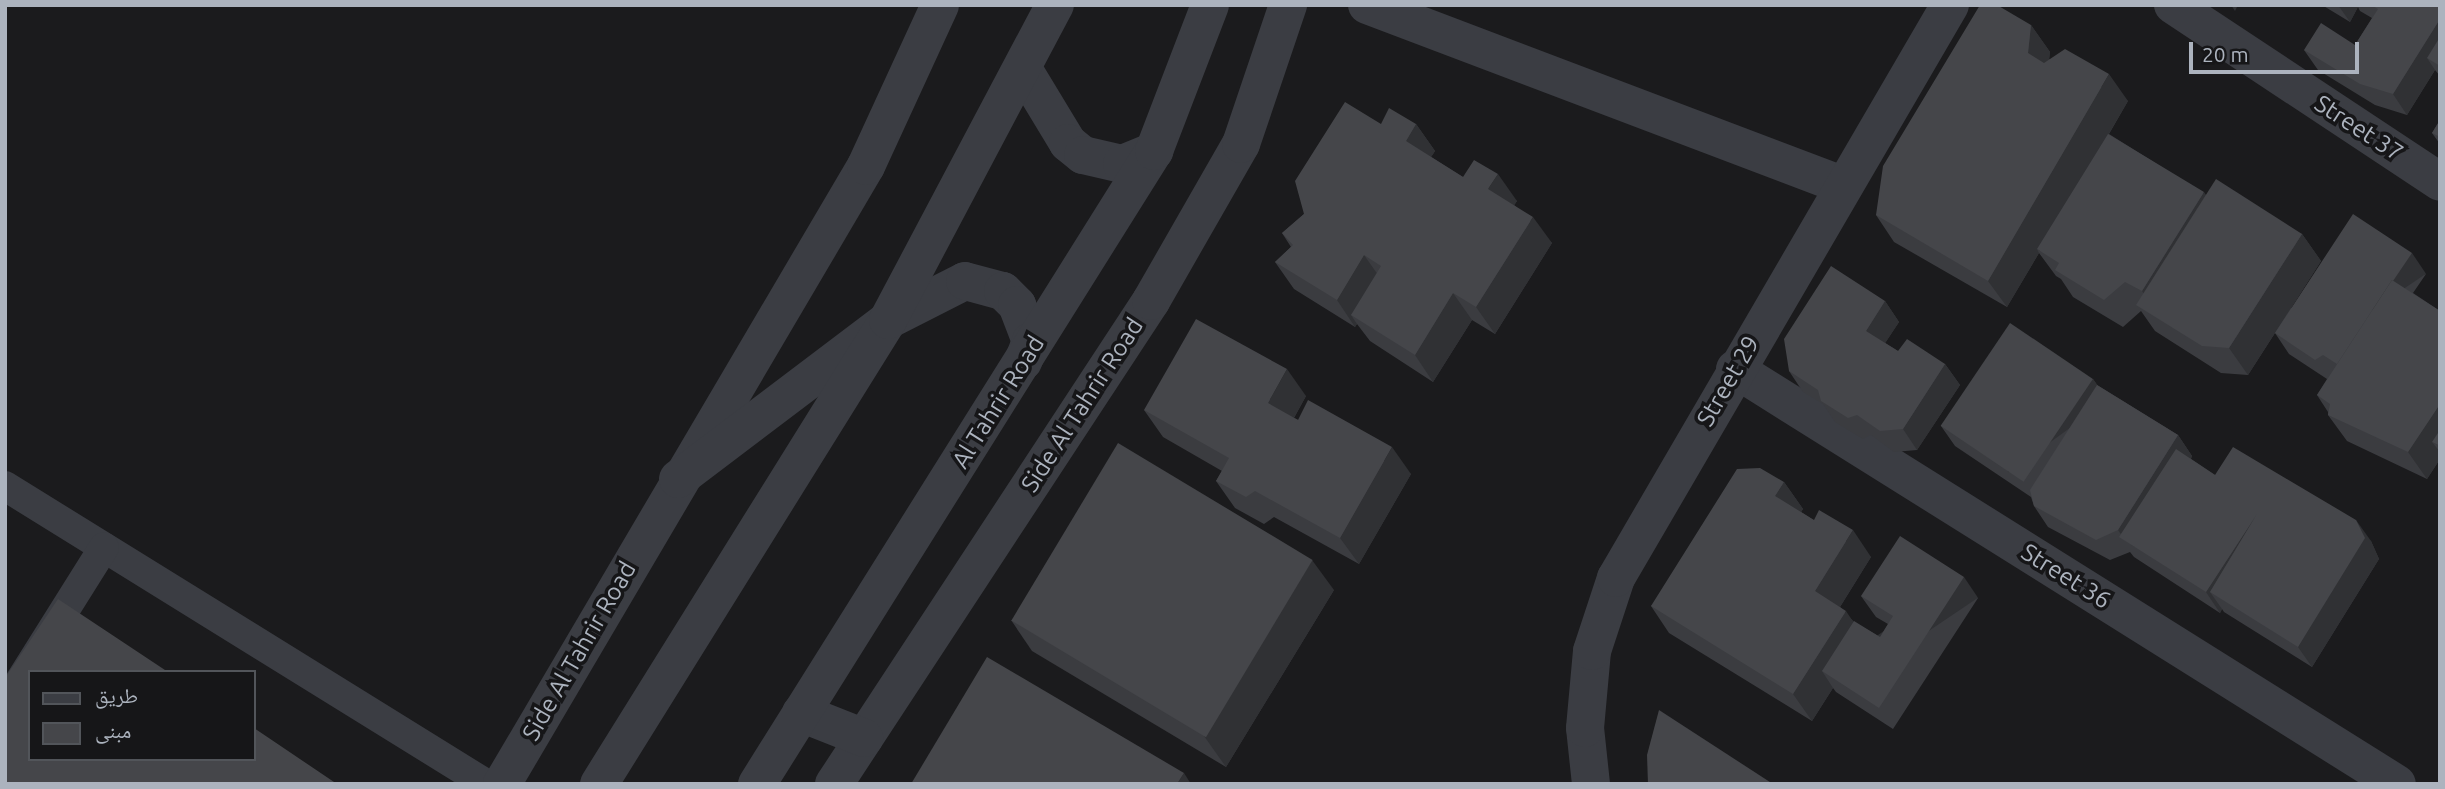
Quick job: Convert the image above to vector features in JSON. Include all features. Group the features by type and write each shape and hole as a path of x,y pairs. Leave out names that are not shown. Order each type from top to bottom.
{"street":[{"name":"Side Al Tahrir Road","path":"502,784 678,479 866,166 940,5"},
{"path":"599,784 888,320 1025,72 1055,5"},
{"name":"Al Tahrir Road","path":"757,784 1154,151 1210,5"},
{"name":"Side Al Tahrir Road","path":"834,784 1164,277 1241,144 1289,5"},
{"path":"1367,5 1842,185"},
{"name":"Street 29","path":"1591,784 1585,728 1592,651 1616,578 1842,185 1950,5"},
{"name":"Street 37","path":"2173,5 2440,182"},
{"path":"1025,72 1068,143 1083,155 1122,164 1154,151"},
{"path":"678,479 888,320 965,281 985,284 1003,291 1027,321 1031,341 1023,362"},
{"name":"Street 36","path":"1735,369 2398,784"},
{"path":"801,713 864,738"}],"lane":[{"path":"5,486 486,784"},
{"path":"5,705 104,547"}],"building":[{"path":"1980,5 1997,5 2031,25 2028,53 2044,63 2065,49 2109,74 1988,281 1876,215 1883,166"},
{"path":"2371,5 2440,5 2440,19 2393,94 2360,84 2304,50 2321,23 2355,45 2378,9"},
{"path":"2440,37 2440,66 2427,58"},
{"path":"1345,102 1381,124 1389,108 1416,124 1406,141 1463,177 1474,160 1498,174 1488,189 1533,217 1476,307 1453,293 1415,355 1351,315 1381,266 1364,255 1337,300 1275,262 1293,245 1282,233 1304,214 1295,181"},
{"path":"2440,120 2440,137 2432,133"},
{"path":"2108,134 2204,192 2142,291 2125,282 2104,300 2055,270 2059,263 2037,249"},
{"path":"2216,179 2302,234 2229,348 2202,346 2136,305"},
{"path":"2353,214 2412,253 2337,364 2323,355 2315,360 2275,333"},
{"path":"1831,266 1885,301 1866,331 1898,351 1907,339 1945,364 1903,429 1880,431 1857,415 1848,418 1821,401 1818,390 1789,371 1784,339"},
{"path":"2392,280 2440,311 2440,404 2408,452 2328,415 2330,404 2317,395"},
{"path":"1196,319 1287,369 1268,403 1298,420 1308,400 1392,447 1340,538 1255,491 1246,497 1216,481 1229,458 1144,410"},
{"path":"2010,323 2093,379 2024,482 1941,426"},
{"path":"2097,385 2178,435 2118,530 2096,540 2034,506 2030,490"},
{"path":"2440,430 2440,446 2432,442"},
{"path":"1118,443 1313,560 1206,737 1011,620"},
{"path":"2233,447 2356,520 2365,538 2298,647 2210,592 2257,514 2206,592 2119,537 2176,449 2215,475"},
{"path":"1760,468 1784,482 1775,496 1814,520 1819,510 1853,530 1815,591 1846,611 1793,694 1651,606 1737,469"},
{"path":"1900,536 1964,577 1879,708 1822,671 1854,621 1880,637 1893,616 1861,596"},
{"path":"58,599 165,670 28,670 28,761 256,761 256,729 337,784 5,784 5,678"},
{"path":"987,657 1184,773 1177,784 911,784"},
{"path":"1659,710 1773,784 1648,784 1647,755"}]}
